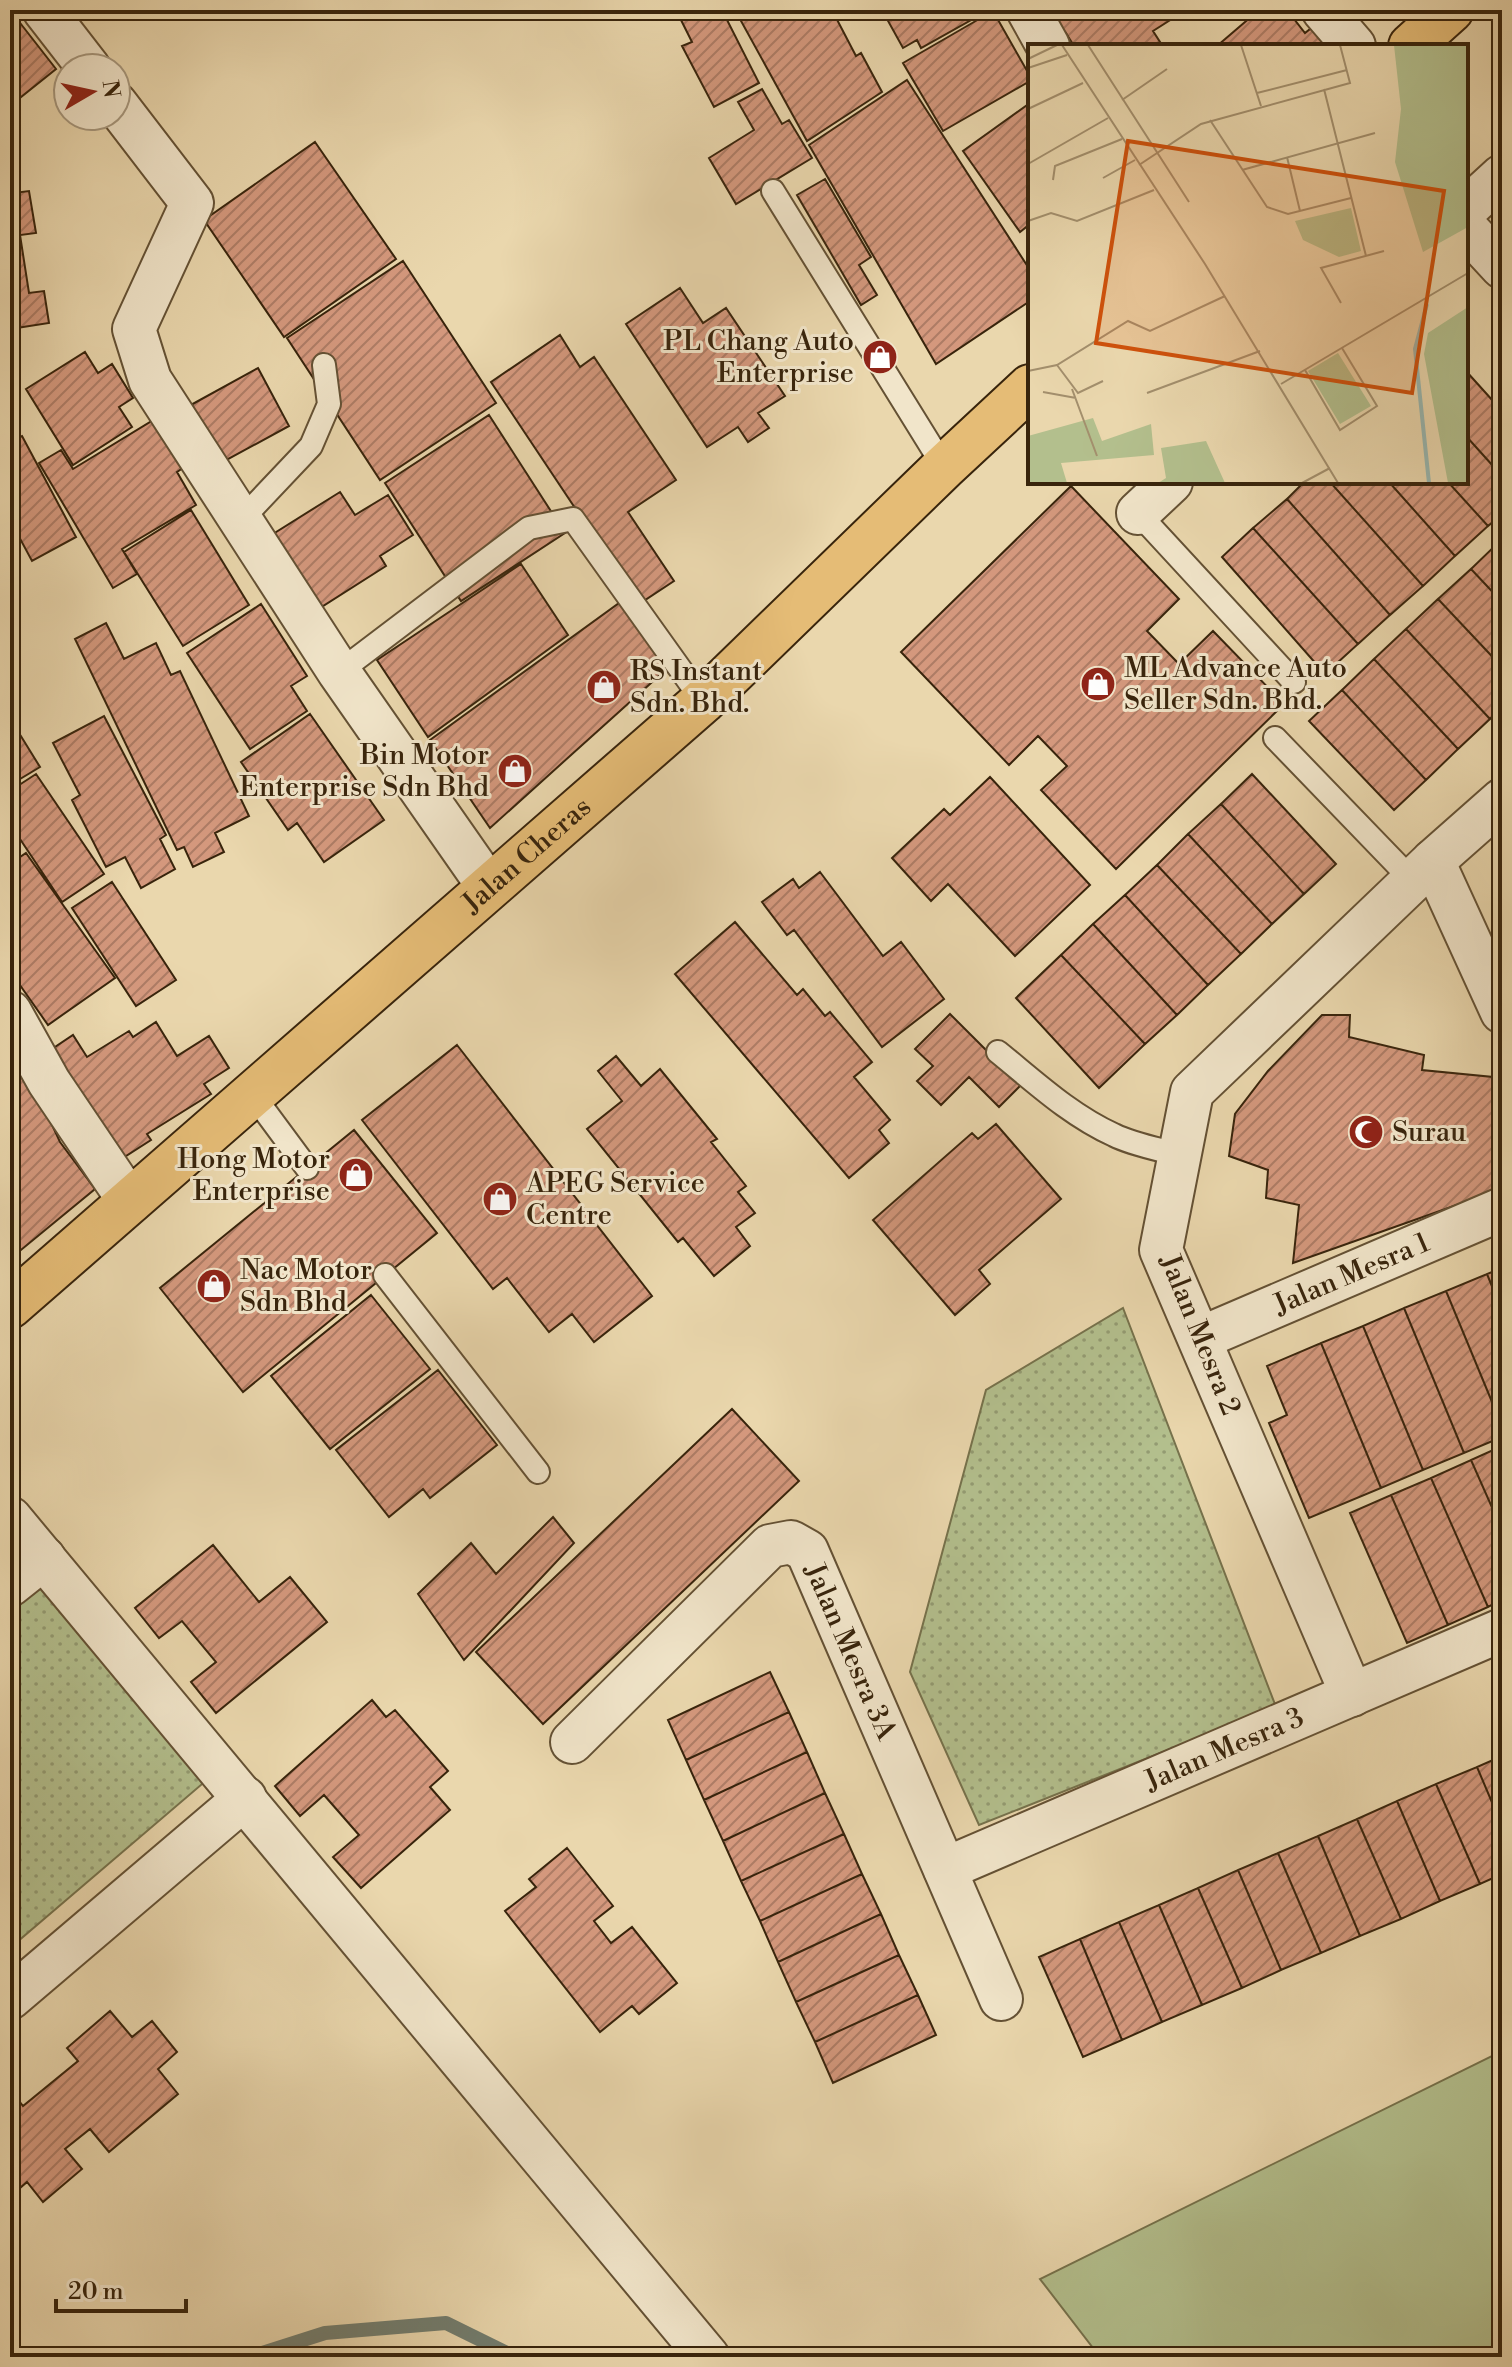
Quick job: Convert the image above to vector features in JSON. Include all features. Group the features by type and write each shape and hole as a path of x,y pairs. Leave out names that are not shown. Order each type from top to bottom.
{"main road":[{"path":"1413,44 1451,10"},
{"name":"Jalan Cheras","path":"10,1306 703,701 1028,389"}],"street":[{"path":"44,10 77,52"},
{"path":"1028,10 1047,44"},
{"path":"1323,10 1352,44"},
{"path":"132,125 192,203 134,329 150,380 339,672 489,887"},
{"path":"1468,207 1502,176"},
{"path":"1468,230 1502,267"},
{"path":"1138,513 1169,484"},
{"name":"Jalan Mesra 2","path":"1352,1695 1161,1250 1192,1092 1423,871 1502,800"},
{"path":"1423,871 1502,1012"},
{"path":"10,1012 49,1082 130,1202"},
{"name":"Jalan Mesra 1","path":"1201,1338 1502,1209"},
{"path":"10,1518 708,2357"},
{"name":"Jalan Mesra 3A","path":"572,1742 770,1546 791,1542 807,1551 1001,1999"},
{"path":"10,1585 44,1558"},
{"name":"Jalan Mesra 3","path":"945,1869 1502,1630"},
{"path":"10,1998 245,1798"}],"lane":[{"path":"773,191 944,467"},
{"path":"241,520 311,446 329,404 324,365"},
{"path":"1138,513 1294,682"},
{"path":"339,672 529,528 573,519 703,701"},
{"path":"1275,738 1423,871"},
{"path":"998,1052 1069,1110 1093,1124 1117,1137 1180,1155"},
{"path":"253,1095 307,1168"},
{"path":"385,1275 538,1472"}],"green space":[{"path":"1123,1308 1276,1707 979,1825 910,1672 986,1390"},
{"path":"37,1577 208,1779 10,1948 10,1600"},
{"path":"1502,2051 1502,2357 1100,2357 1040,2279"}],"building":[{"path":"10,10 52,64 52,72 16,101 10,93"},
{"path":"676,10 722,10 759,83 714,107 682,46 692,42"},
{"path":"735,10 832,10 856,56 861,53 882,92 807,141"},
{"path":"882,10 989,10 921,48 917,40 903,48"},
{"path":"1037,10 1170,10 1175,17 1153,31 1160,42 1156,44 1073,44 1066,33 1056,39"},
{"path":"1259,10 1287,10 1305,33 1315,25 1328,44 1219,44"},
{"path":"993,11 1028,72 1028,82 943,131 903,63"},
{"path":"907,80 1028,267 1028,302 936,364 809,145"},
{"path":"762,89 782,124 789,120 812,158 736,204 709,158 754,130 738,102"},
{"path":"1028,104 1028,226 1020,232 963,151"},
{"path":"315,142 396,259 284,337 204,220"},
{"path":"825,179 871,257 859,265 877,295 861,305 797,195"},
{"path":"10,182 14,193 29,191 36,233 20,235 29,293 44,291 49,323 10,329"},
{"path":"403,261 496,403 380,480 287,338"},
{"path":"680,288 703,323 726,308 785,396 758,413 769,428 748,442 738,427 707,447 626,324"},
{"path":"560,335 580,367 594,357 676,480 628,512 674,581 639,604 491,382"},
{"path":"85,352 98,373 112,364 133,398 119,407 132,427 73,465 26,389"},
{"path":"258,368 289,426 221,463 189,406"},
{"path":"1468,373 1502,411 1502,476 1468,438"},
{"path":"489,415 565,533 461,601 385,483"},
{"path":"160,416 189,464 177,472 196,505 122,549 137,574 113,588 39,463 61,450 73,469"},
{"path":"22,436 76,537 32,561 10,520 10,442"},
{"path":"1468,438 1502,476 1502,514 1488,526 1450,484 1468,484"},
{"path":"1302,484 1332,484 1423,586 1390,615 1287,499"},
{"path":"1332,484 1391,484 1455,556 1423,586"},
{"path":"1391,484 1450,484 1488,526 1455,556"},
{"name":"ML Advance Auto Seller Sdn. Bhd.","path":"1071,486 1179,599 1147,631 1179,664 1213,631 1284,704 1116,869 1041,790 1067,766 1038,736 1009,765 901,652"},
{"path":"340,492 355,515 388,495 413,535 380,556 386,566 312,613 265,539"},
{"path":"1287,499 1390,615 1358,644 1253,528"},
{"path":"191,510 249,605 183,646 124,552"},
{"path":"1253,528 1358,644 1325,674 1222,557"},
{"path":"1502,539 1502,602 1471,569"},
{"path":"521,564 568,635 428,737 377,660"},
{"path":"1471,569 1502,602 1502,667 1438,599"},
{"path":"626,598 671,665 490,828 430,740"},
{"path":"1438,599 1502,667 1502,708 1490,719 1406,629"},
{"path":"261,604 307,676 291,686 307,711 250,749 187,653"},
{"path":"106,623 124,659 156,643 171,675 180,671 249,816 215,833 224,852 193,867 184,847 177,850 75,639"},
{"path":"1406,629 1490,719 1458,749 1374,659"},
{"path":"1374,659 1458,749 1426,780 1342,690"},
{"path":"1342,690 1426,780 1394,810 1309,721"},
{"path":"310,714 384,820 324,862 297,823 288,830 241,762"},
{"path":"104,716 166,835 160,839 175,869 141,888 125,857 106,867 72,800 80,795 53,743"},
{"path":"19,733 40,767 10,785 10,739"},
{"path":"36,774 104,874 62,902 10,824 10,791"},
{"path":"1252,774 1336,864 1304,894 1221,804"},
{"path":"990,777 1090,885 1015,956 948,884 931,901 892,858 944,809 950,815"},
{"path":"1221,804 1304,894 1272,924 1188,834"},
{"path":"1188,834 1272,924 1241,954 1157,865"},
{"path":"26,853 115,978 48,1025 10,971 10,891 18,886 10,876 10,864"},
{"path":"1157,865 1241,954 1208,985 1125,895"},
{"path":"820,872 883,956 901,942 944,999 882,1047 794,930 787,935 762,902 793,879 799,888"},
{"path":"112,882 176,980 136,1006 72,908"},
{"path":"1125,895 1208,985 1177,1015 1093,924"},
{"path":"735,922 797,995 803,989 825,1016 830,1012 872,1062 854,1077 890,1120 879,1130 889,1143 849,1178 675,974"},
{"path":"1093,924 1177,1015 1145,1044 1061,955"},
{"path":"1061,955 1145,1044 1099,1088 1016,998"},
{"path":"950,1014 1021,1085 999,1107 969,1077 941,1105 917,1081 933,1066 915,1049"},
{"name":"Surau","path":"1322,1015 1350,1015 1349,1037 1424,1055 1422,1070 1493,1077 1502,1151 1502,1189 1293,1263 1299,1205 1266,1198 1268,1170 1229,1156 1235,1114 1268,1071"},
{"path":"156,1022 177,1056 209,1036 229,1068 204,1084 211,1094 147,1134 151,1140 115,1163 46,1053 73,1035 87,1057 129,1031 133,1037"},
{"name":"APEG Service Centre","path":"457,1045 652,1296 594,1342 572,1314 549,1332 507,1278 493,1289 362,1120"},
{"path":"616,1056 641,1086 660,1069 717,1139 711,1142 746,1186 738,1192 755,1213 736,1227 750,1246 714,1276 683,1238 678,1242 587,1129 622,1101 598,1071"},
{"path":"26,1069 60,1142 95,1189 10,1259 10,1078"},
{"path":"996,1124 1061,1199 979,1270 990,1284 955,1315 873,1220 972,1133 978,1139"},
{"path":"354,1130 437,1233 243,1392 160,1288"},
{"path":"1502,1268 1502,1311 1487,1274"},
{"path":"1487,1274 1502,1311 1502,1426 1446,1291"},
{"path":"1446,1291 1502,1426 1502,1437 1464,1453 1404,1308"},
{"path":"371,1295 430,1369 330,1449 271,1376"},
{"path":"1404,1308 1464,1453 1423,1470 1363,1326"},
{"path":"1363,1326 1423,1470 1381,1488 1321,1343"},
{"path":"1321,1343 1381,1488 1309,1518 1269,1423 1287,1415 1267,1366"},
{"path":"438,1370 497,1445 430,1498 423,1489 389,1517 336,1450"},
{"path":"732,1409 799,1481 543,1724 476,1652"},
{"path":"1502,1446 1502,1530 1471,1460"},
{"path":"1471,1460 1502,1530 1502,1600 1488,1607 1431,1478"},
{"path":"1431,1478 1488,1607 1448,1625 1391,1495"},
{"path":"1391,1495 1448,1625 1407,1643 1350,1513"},
{"path":"553,1517 574,1543 464,1660 418,1594 471,1543 496,1574"},
{"path":"213,1545 259,1602 290,1577 327,1622 216,1713 191,1682 216,1662 182,1621 159,1638 135,1608"},
{"path":"770,1672 789,1712 686,1760 668,1720"},
{"path":"372,1700 386,1717 395,1710 448,1771 430,1787 450,1810 361,1888 333,1857 359,1835 324,1795 300,1816 275,1786"},
{"path":"789,1712 807,1752 704,1800 686,1760"},
{"path":"807,1752 825,1793 723,1841 704,1800"},
{"path":"1502,1756 1502,1826 1477,1767"},
{"path":"1477,1767 1502,1826 1502,1874 1480,1884 1436,1784"},
{"path":"1436,1784 1480,1884 1440,1901 1397,1801"},
{"path":"825,1793 844,1834 741,1881 723,1841"},
{"path":"1397,1801 1440,1901 1401,1919 1357,1819"},
{"path":"1357,1819 1401,1919 1360,1936 1318,1836"},
{"path":"844,1834 862,1874 760,1921 741,1881"},
{"path":"1318,1836 1360,1936 1321,1953 1278,1853"},
{"path":"567,1848 613,1906 594,1921 611,1943 632,1927 677,1983 639,2014 632,2006 600,2032 505,1911 536,1887 529,1879"},
{"path":"1278,1853 1321,1953 1281,1970 1238,1870"},
{"path":"1238,1870 1281,1970 1242,1988 1198,1888"},
{"path":"862,1874 881,1914 778,1962 760,1921"},
{"path":"1198,1888 1242,1988 1202,2005 1159,1905"},
{"path":"1159,1905 1202,2005 1162,2022 1119,1922"},
{"path":"881,1914 899,1955 796,2002 778,1962"},
{"path":"1119,1922 1162,2022 1122,2040 1080,1939"},
{"path":"1080,1939 1122,2040 1083,2057 1039,1957"},
{"path":"899,1955 918,1995 815,2042 796,2002"},
{"path":"918,1995 936,2035 833,2083 815,2042"},
{"path":"110,2011 132,2037 152,2021 177,2052 158,2069 178,2094 109,2152 90,2129 65,2149 82,2169 43,2202 27,2182 20,2188 10,2176 10,2095 13,2093 23,2106 78,2061 67,2048"}],"waterway":[{"path":"250,2357 325,2333 446,2323 515,2357"}],"place":[{"name":"PL Chang Auto Enterprise","path":"880,357"},
{"name":"ML Advance Auto Seller Sdn. Bhd.","path":"1098,684"},
{"name":"RS Instant Sdn. Bhd.","path":"604,687"},
{"name":"Bin Motor Enterprise Sdn Bhd","path":"515,771"},
{"name":"Surau","path":"1366,1132"},
{"name":"Hong Motor Enterprise","path":"356,1175"},
{"name":"APEG Service Centre","path":"500,1199"},
{"name":"Nac Motor Sdn Bhd","path":"214,1286"}]}
